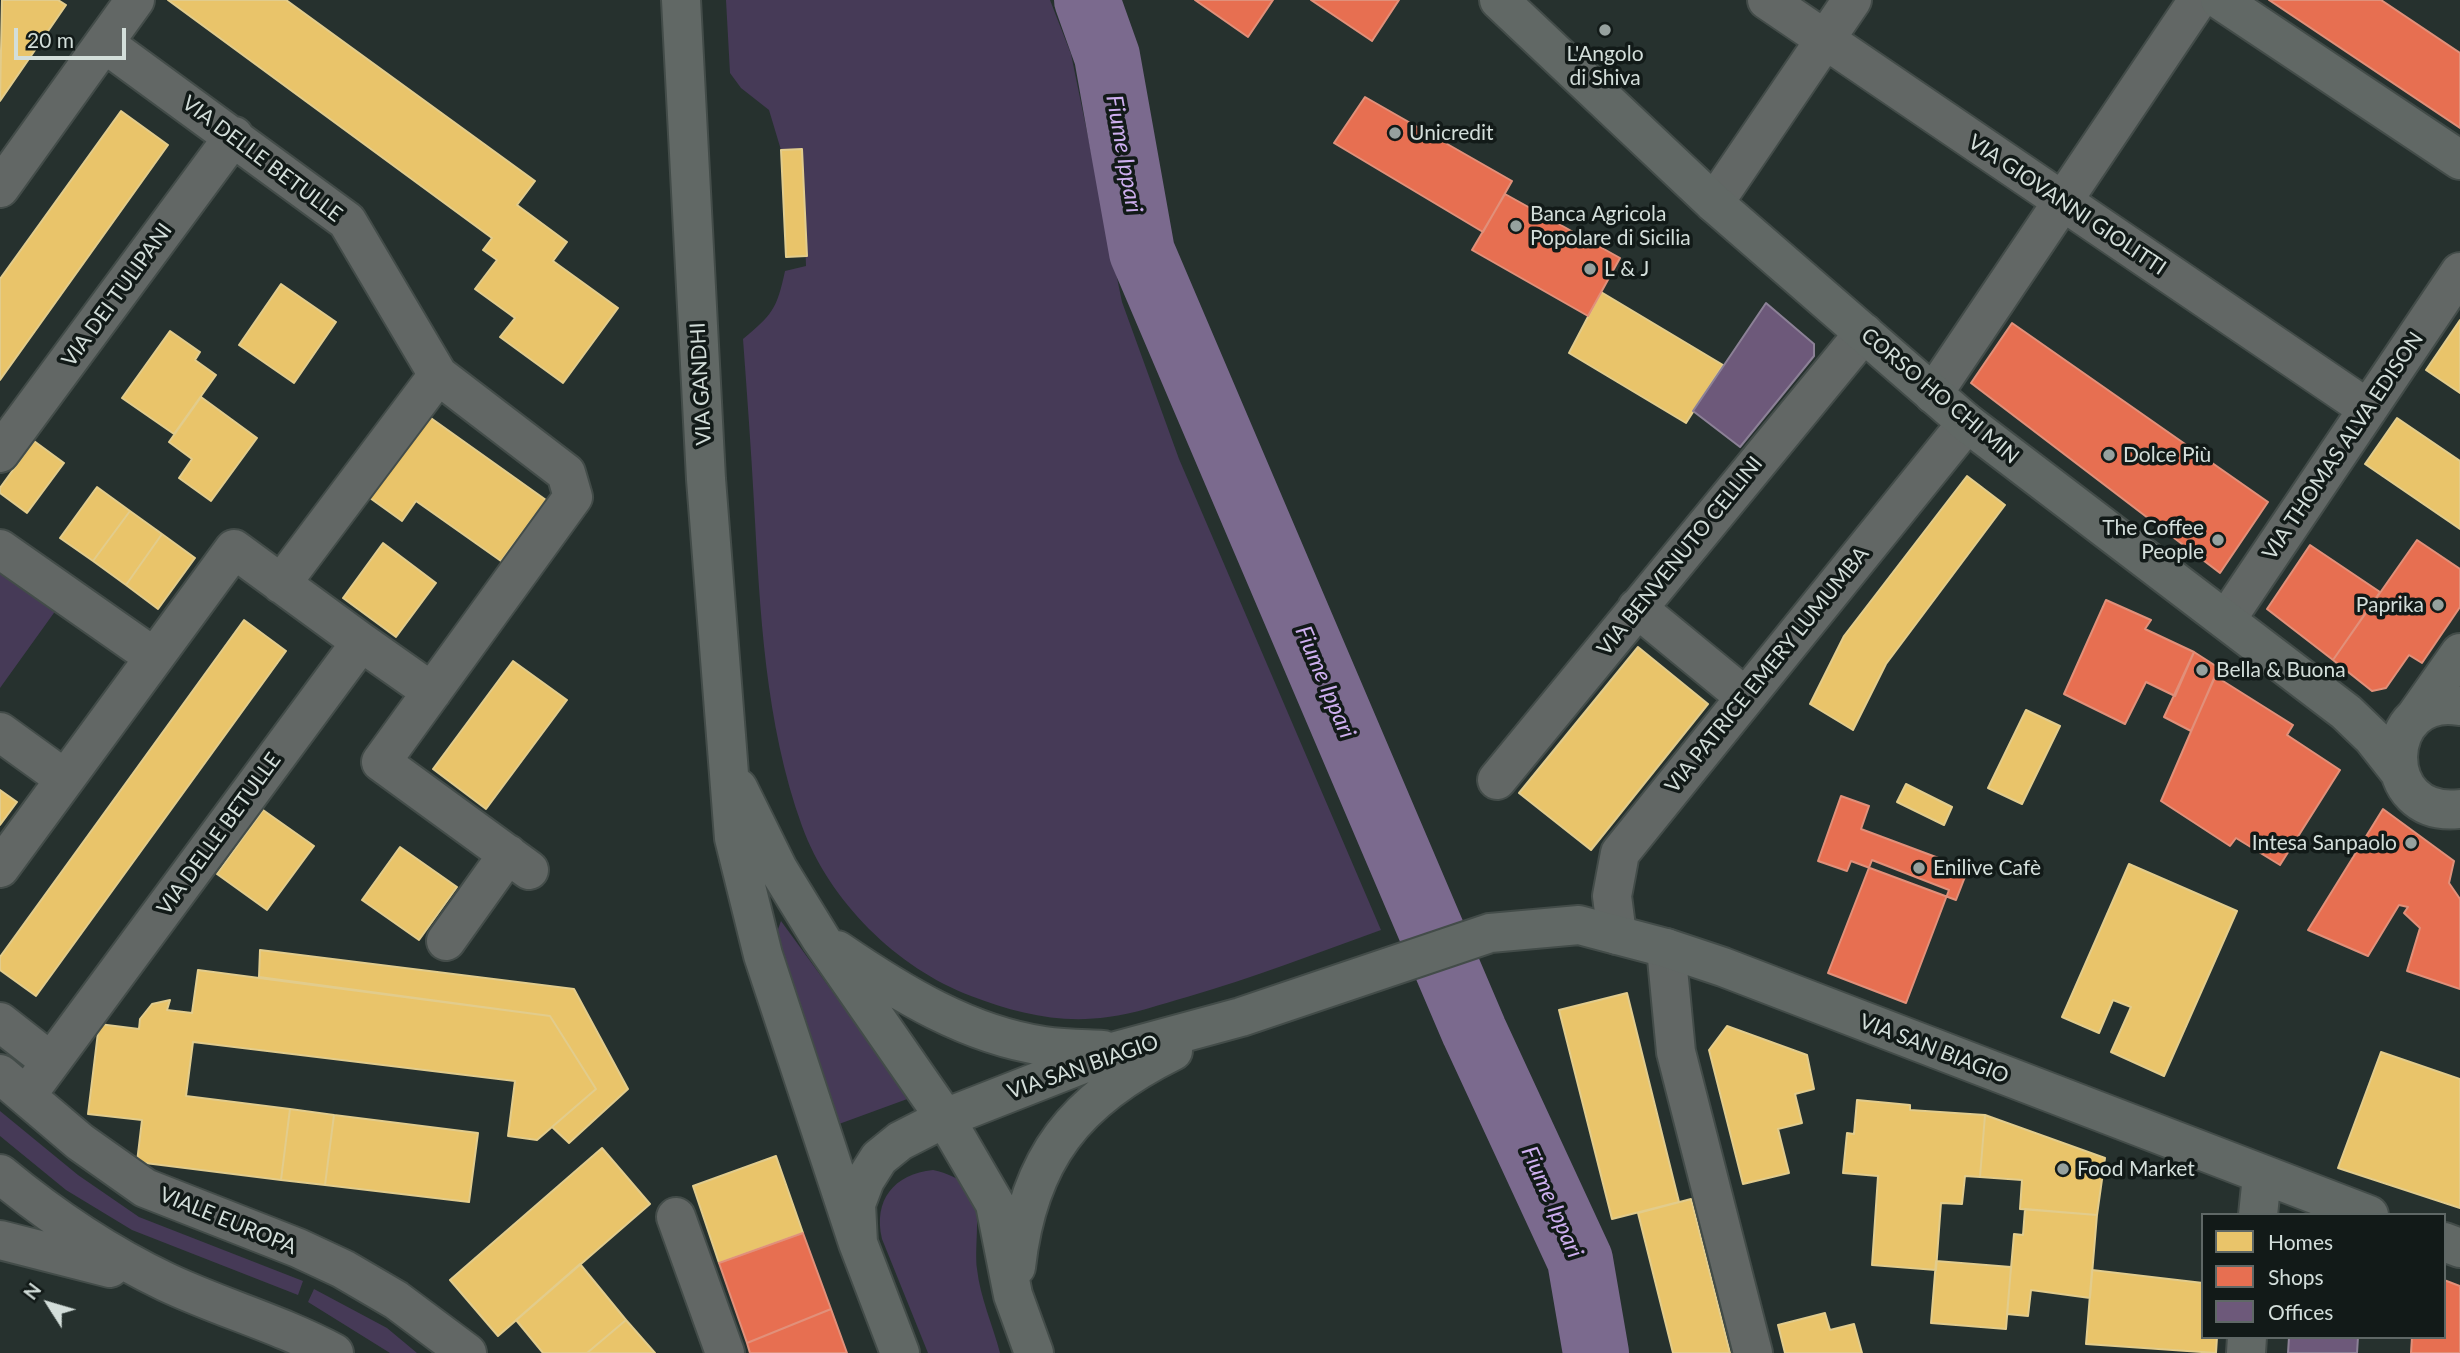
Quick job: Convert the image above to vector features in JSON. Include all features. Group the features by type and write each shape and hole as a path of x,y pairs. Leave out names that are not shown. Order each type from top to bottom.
{"main road":[{"name":"VIA GANDHI","path":"681,0 706,478 734,838 762,956 858,1243 900,1353"},
{"name":"CORSO HO CHI MIN","path":"1499,0 1714,203 1967,423 2346,712 2372,737 2398,770 2407,789 2424,804 2455,813"},
{"path":"2220,0 2460,160"},
{"path":"2398,770 2400,741 2460,653"},
{"path":"2415,717 2431,708 2448,704 2460,706"},
{"path":"728,767 778,869 821,939 945,1118 995,1204 1013,1294 1034,1353"},
{"name":"VIA SAN BIAGIO","path":"858,1243 856,1204 879,1158 900,1141 945,1118 1116,1051 1241,1017 1382,967 1490,933 1579,925 1666,948 2364,1213"},
{"path":"821,939 872,974 968,1026 1044,1046 1116,1051"},
{"path":"1013,1294 1020,1234 1030,1194 1047,1154 1074,1121 1138,1069 1241,1017"},
{"path":"2258,1213 2262,1176"}],"street":[{"path":"1,184 135,0"},
{"name":"VIA GIOVANNI GIOLITTI","path":"1767,0 2368,409"},
{"path":"1714,203 1852,0"},
{"path":"1933,394 2198,0"},
{"name":"VIA DELLE BETULLE","path":"104,43 347,221 438,375 566,473 573,497 381,762 518,862 446,941"},
{"name":"VIA DEI TULIPANI","path":"0,453 234,136"},
{"name":"VIA THOMAS ALVA EDISON","path":"2226,620 2460,272"},
{"name":"VIA BENVENUTO CELLINI","path":"1497,780 1864,333"},
{"path":"281,584 438,375"},
{"name":"VIA PATRICE EMERY LUMUMBA","path":"1617,935 1612,896 1620,853 1967,423"},
{"path":"0,549 154,657"},
{"path":"0,868 234,549 432,692"},
{"path":"1637,608 1744,696"},
{"name":"VIA DELLE BETULLE","path":"13,1085 51,1062 362,642"},
{"path":"0,732 65,779"},
{"path":"1666,948 1676,1052 1753,1353"},
{"path":"0,1022 51,1062"},
{"name":"VIALE EUROPA","path":"13,1085 80,1142 145,1188 298,1248 343,1269 396,1300 467,1353"},
{"path":"0,1174 43,1210 86,1240 167,1283"},
{"path":"676,1217 725,1353"},
{"path":"0,1240 167,1283 292,1331 334,1353"}],"shaded area":[{"path":"726,0 1050,0 1071,54 1122,302 1179,459 1381,930 1236,982 1138,1011 1090,1019 1055,1018 1021,1012 971,996 917,968 869,929 829,880 802,826 790,787 772,707 762,626 743,339 761,324 772,310 785,271 806,266 802,149 781,150 769,110 741,88 730,73"},
{"path":"0,569 56,610 0,688"},
{"path":"781,921 910,1098 839,1124 777,932"},
{"path":"0,1111 78,1175 139,1217 303,1281 298,1295 132,1230 66,1190 0,1136"},
{"path":"933,1170 952,1176 965,1185 972,1195 977,1222 977,1269 1000,1353 928,1353 882,1239 881,1212 889,1191 907,1177"},
{"path":"314,1289 387,1328 417,1353 390,1353 308,1302"}],"building: Homes":[{"path":"2,0 58,0 66,5 0,101"},
{"path":"168,0 286,0 535,181 517,205 567,242 553,261 618,308 563,383 500,337 515,318 475,289 497,260 483,250 492,238"},
{"path":"121,111 168,145 0,380 0,279"},
{"path":"802,149 807,256 786,257 781,150"},
{"path":"281,284 336,322 294,383 239,345"},
{"path":"1601,292 1723,365 1686,423 1569,353"},
{"path":"2460,320 2460,393 2426,370"},
{"path":"170,331 200,352 195,360 216,375 174,434 122,398"},
{"path":"201,397 257,438 211,501 179,478 192,459 169,442"},
{"path":"428,416 546,500 501,561 416,501 402,521 370,498"},
{"path":"2397,418 2460,461 2460,529 2365,464"},
{"path":"34,441 64,463 27,513 0,493 0,488"},
{"path":"1967,476 2005,505 1886,664 1853,730 1810,704 1844,636"},
{"path":"97,487 130,511 93,561 60,538"},
{"path":"130,511 162,534 126,585 93,561"},
{"path":"162,534 195,558 158,609 126,585"},
{"path":"383,543 436,583 396,637 343,598"},
{"path":"244,620 286,651 36,996 0,970 0,957"},
{"path":"1638,647 1708,704 1591,850 1519,793"},
{"path":"513,661 567,700 486,809 433,769"},
{"path":"2026,710 2060,726 2022,804 1988,788"},
{"path":"1906,784 1952,807 1944,825 1897,802"},
{"path":"0,790 17,802 0,825"},
{"path":"263,810 314,846 267,910 217,874"},
{"path":"400,847 457,887 419,940 362,900"},
{"path":"2129,864 2237,911 2164,1076 2111,1052 2131,1007 2113,1000 2099,1033 2062,1017"},
{"path":"260,950 574,989 628,1089 569,1143 552,1127 596,1089 550,1016 259,977"},
{"path":"198,970 550,1016 596,1089 537,1140 508,1136 515,1081 193,1042 186,1096 290,1109 281,1180 137,1162 142,1120 88,1114 99,1024 139,1029 140,1019 152,1004 170,1000 167,1010 192,1013"},
{"path":"1627,993 1679,1202 1612,1219 1559,1010"},
{"path":"1727,1026 1807,1055 1814,1089 1795,1094 1802,1123 1778,1129 1789,1173 1743,1184 1709,1050"},
{"path":"2381,1052 2460,1079 2460,1208 2338,1168"},
{"path":"1857,1100 1910,1105 1910,1110 1985,1115 1980,1177 1965,1176 1962,1204 1941,1203 1936,1270 1872,1265 1878,1176 1843,1173 1847,1133 1854,1134"},
{"path":"290,1109 334,1115 325,1185 281,1180"},
{"path":"334,1115 478,1133 469,1202 325,1185"},
{"path":"1985,1115 2105,1158 2097,1215 2020,1209 2022,1180 1980,1177"},
{"path":"602,1148 650,1204 498,1336 450,1280"},
{"path":"776,1156 803,1233 719,1263 693,1186"},
{"path":"1691,1199 1730,1353 1673,1353 1638,1213"},
{"path":"2025,1209 2097,1215 2090,1298 2031,1290 2028,1316 2007,1314 2014,1234 2023,1235"},
{"path":"1936,1261 2011,1267 2006,1329 1931,1323"},
{"path":"580,1264 626,1320 587,1353 543,1353 516,1320"},
{"path":"2092,1270 2201,1283 2201,1339 2217,1339 2216,1353 2086,1344"},
{"path":"1825,1313 1830,1330 1854,1324 1862,1353 1785,1353 1778,1325"},
{"path":"626,1320 655,1353 587,1353"}],"building: Shops":[{"path":"1195,0 1273,0 1248,37"},
{"path":"1311,0 1399,0 1372,41"},
{"path":"2269,0 2381,0 2460,53 2460,128"},
{"path":"1365,97 1512,181 1483,232 1334,143"},
{"path":"1505,194 1620,258 1588,316 1472,250"},
{"path":"2012,323 2268,502 2220,573 1971,383"},
{"path":"2417,540 2460,569 2460,607 2422,663 2409,655 2386,688 2372,691 2333,660"},
{"path":"2310,545 2380,592 2333,660 2267,609"},
{"path":"2106,600 2151,620 2145,629 2194,652 2175,696 2146,682 2125,724 2064,694"},
{"path":"2194,652 2219,668 2191,731 2164,717"},
{"path":"2215,676 2293,725 2287,735 2340,770 2280,865 2236,838 2230,846 2161,801"},
{"path":"1841,796 1869,806 1861,829 1968,869 1956,900 1851,861 1847,871 1818,861"},
{"path":"2383,809 2454,861 2449,883 2460,899 2460,989 2407,971 2420,928 2404,913 2408,907 2399,905 2368,956 2308,930"},
{"path":"1872,860 1949,890 1906,1003 1828,973"},
{"path":"803,1233 831,1309 747,1343 719,1263"},
{"path":"2446,1281 2460,1286 2460,1353 2411,1353 2412,1339 2446,1339"},
{"path":"831,1309 847,1353 750,1353 747,1343"}],"building: Offices":[{"path":"1766,303 1814,344 1814,356 1740,447 1693,411"},
{"path":"2289,1339 2358,1339 2357,1353 2288,1353"}],"waterway":[{"name":"Fiume Ippari","path":"1087,0 1107,56 1142,252 1474,1031 1580,1260 1596,1353"}],"place":[{"name":"L'Angolo di Shiva","path":"1605,30"},
{"name":"Unicredit","path":"1395,133"},
{"name":"Banca Agricola Popolare di Sicilia","path":"1516,226"},
{"name":"L & J","path":"1590,269"},
{"name":"Dolce Più","path":"2109,455"},
{"name":"The Coffee People","path":"2218,540"},
{"name":"Paprika","path":"2438,605"},
{"name":"Bella & Buona","path":"2202,670"},
{"name":"Intesa Sanpaolo","path":"2411,843"},
{"name":"Enilive Cafè","path":"1919,868"},
{"name":"Food Market","path":"2063,1169"}]}
